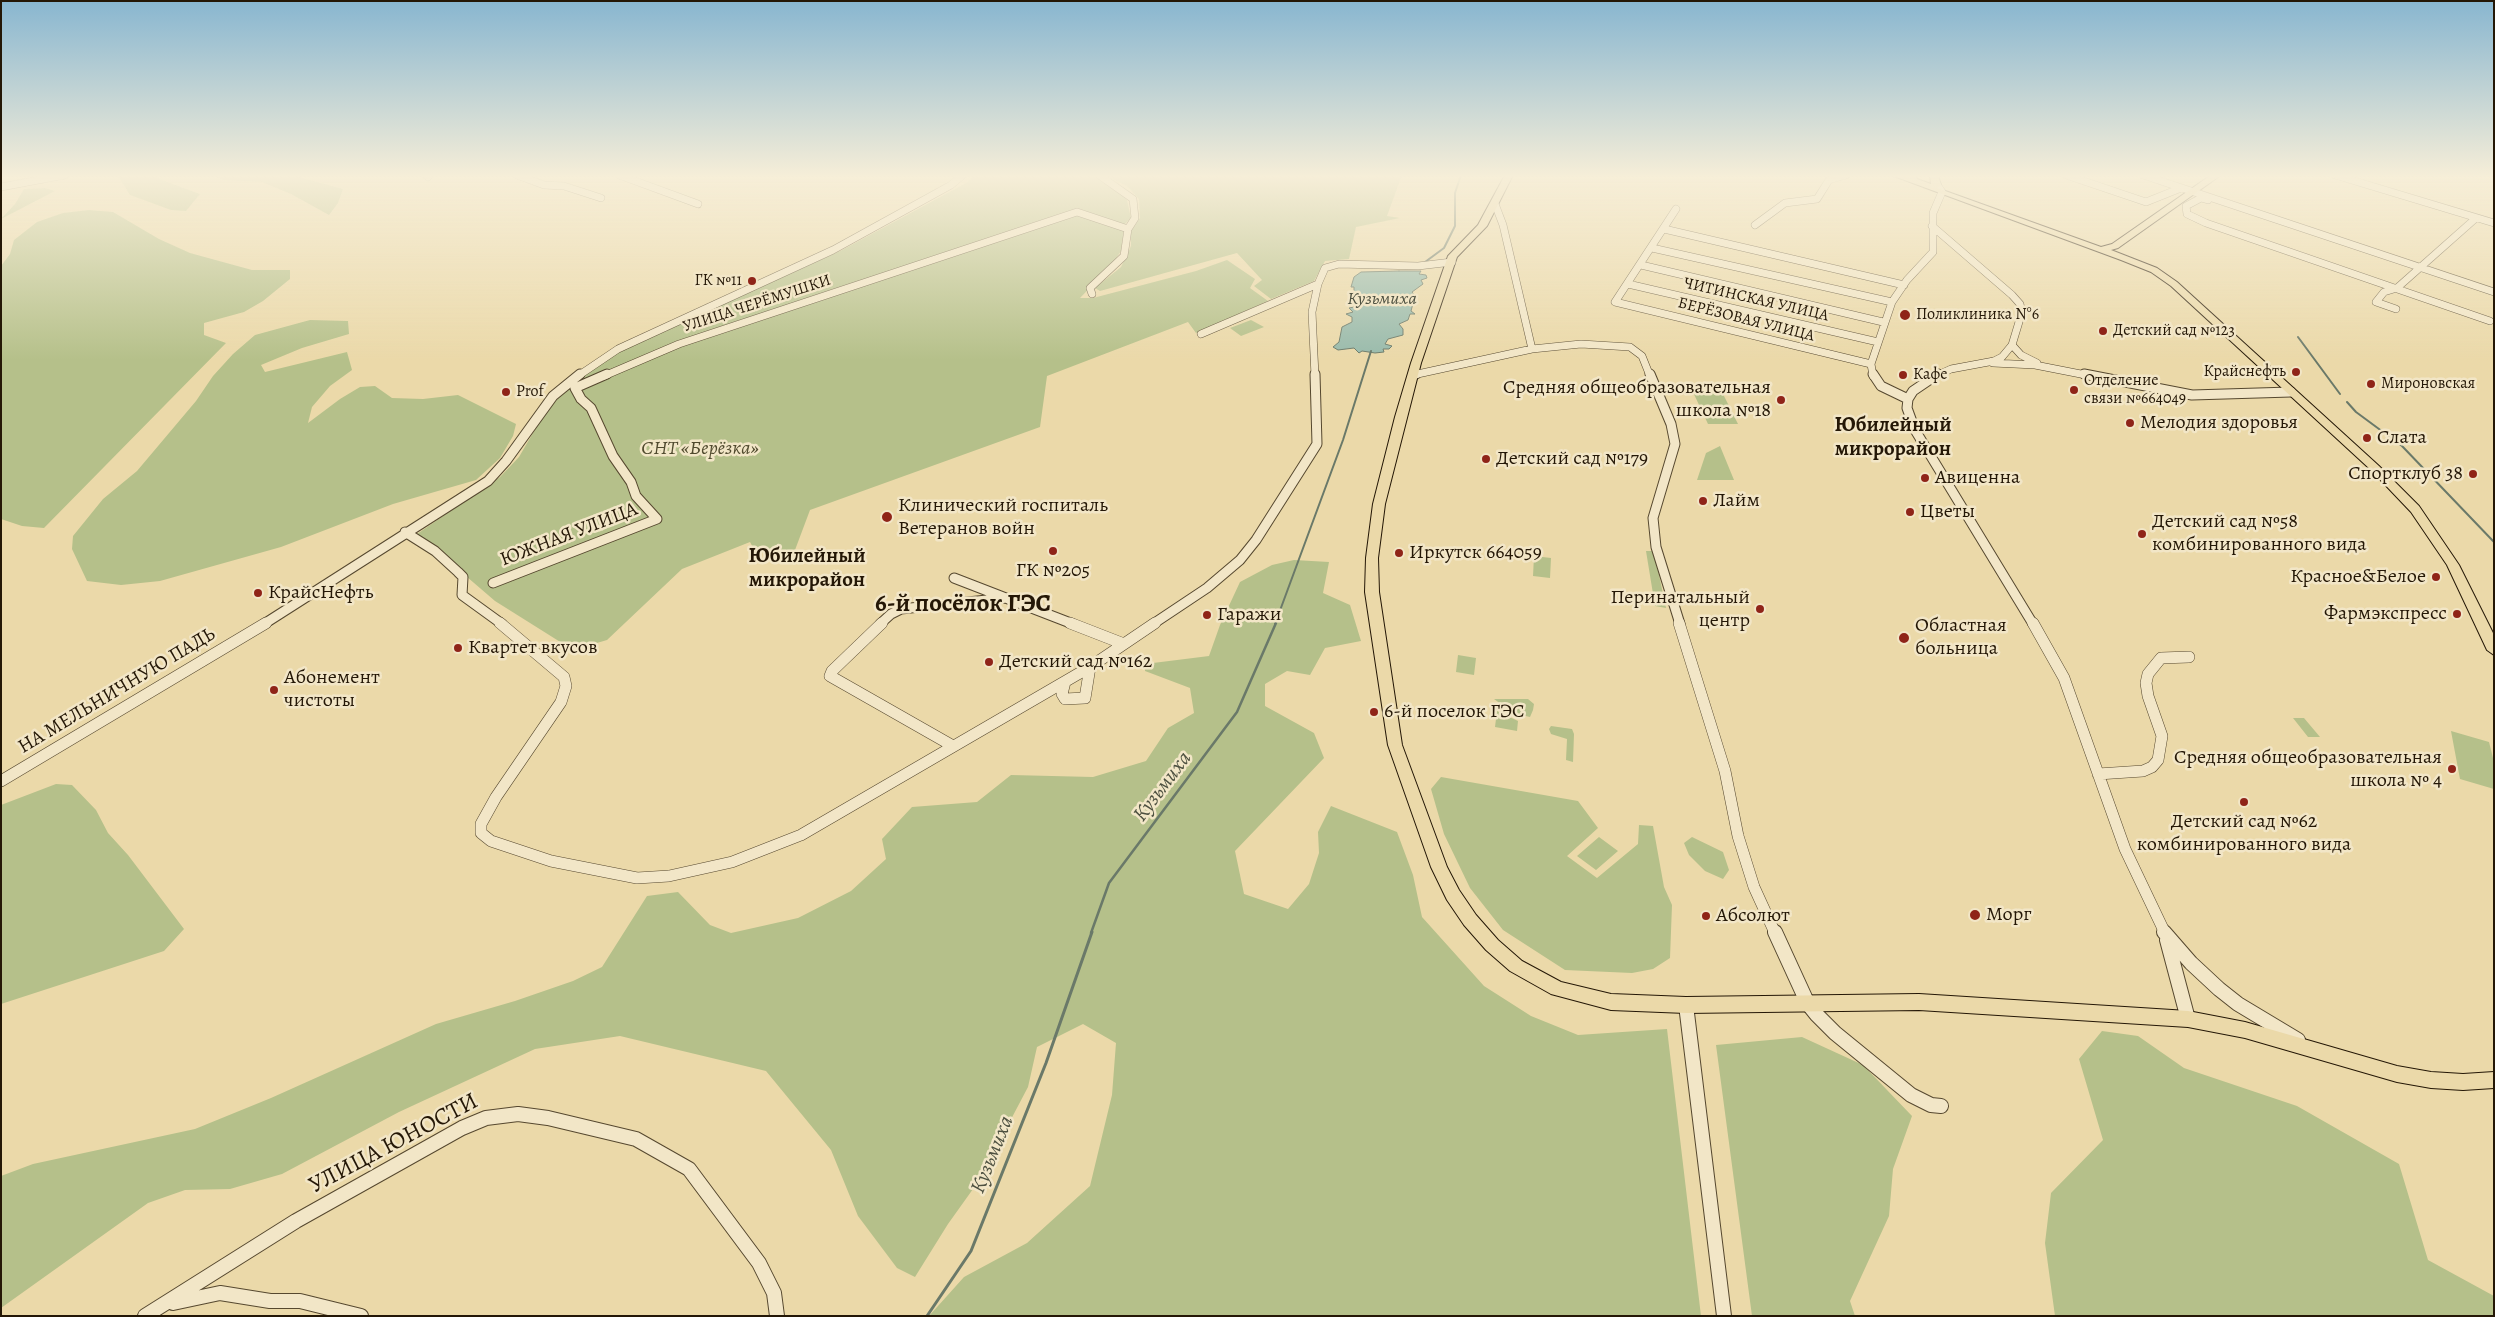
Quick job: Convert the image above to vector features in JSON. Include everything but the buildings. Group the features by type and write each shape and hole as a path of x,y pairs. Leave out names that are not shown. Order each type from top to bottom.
{"main road":[{"path":"1471,236 1459,248 1452,262 1413,374 1379,504 1372,558 1372,592 1395,746 1439,867 1453,895 1470,920 1492,945 1516,966 1557,989 1611,1002 1686,1006 1919,1002 2188,1019 2245,1030 2362,1066 2431,1080 2463,1082 2494,1080"},
{"path":"2069,237 2096,243 2115,242 2125,236"},
{"path":"2069,237 2140,264"},
{"path":"2103,249 2112,248 2115,242"},
{"path":"2115,242 2121,252 2178,287 2375,468 2415,509 2453,565 2494,650"}],"street":[{"name":"НА МЕЛЬНИЧНУЮ ПАДЬ","path":"1,781 252,632 405,532 488,481 506,461 553,396 588,367 618,349 833,250 858,236"},
{"name":"УЛИЦА ЧЕРЁМУШКИ","path":"657,519 636,496 631,482 613,456 591,408 575,388 583,382 679,344 1003,236"},
{"path":"1092,294 1090,288 1124,256 1127,236"},
{"path":"1506,236 1532,349"},
{"path":"1628,284 1659,236"},
{"path":"1698,236 1905,282"},
{"path":"1908,399 1881,386 1873,376 1871,364 1883,322 1892,302 1905,282 1933,252 1932,236"},
{"path":"1944,236 2018,300 2022,312 2012,345 2002,357 1983,364"},
{"path":"2243,236 2490,321"},
{"path":"2329,236 2494,292"},
{"path":"2394,312 2374,308 2376,302 2384,292 2397,288 2456,236"},
{"path":"1652,248 1892,302"},
{"path":"405,532 435,551 458,572 463,578 461,594 484,609 564,677 566,686 561,702 496,797 481,824 481,833 491,841 551,861 637,878 655,878 694,871 749,857 792,839 1065,682 1207,588 1240,560 1256,540 1317,444 1318,429 1312,312 1318,284 1325,268 1332,264 1418,266 1452,262"},
{"path":"1641,265 1883,322"},
{"path":"1201,334 1318,284"},
{"name":"БЕРЁЗОВАЯ УЛИЦА","path":"1628,284 1615,302 1871,364"},
{"name":"ЧИТИНСКАЯ УЛИЦА","path":"1628,284 1878,342"},
{"path":"1413,374 1532,349 1581,344 1630,347 1642,356 1660,394 1674,433 1675,444 1653,518 1656,547 1725,771 1738,836 1754,887 1808,1004 1835,1033 1911,1095 1931,1105 1942,1106"},
{"path":"2012,345 2029,360 2052,368"},
{"path":"2188,1019 2165,934 2135,872 2064,678 2021,602 1914,430 1909,418 1908,399 1923,383 1936,375 1963,366 1983,364 2016,364 2052,368 2192,395 2291,392"},
{"name":"ЮЖНАЯ УЛИЦА","path":"493,583 657,519"},
{"path":"954,578 1124,644"},
{"path":"953,746 830,676 832,671 891,614 901,608 1006,598"},
{"path":"2098,774 2143,771 2152,767 2158,760 2162,736 2146,688 2148,674 2161,658 2189,657"},
{"path":"1065,682 1062,694 1065,699 1079,700 1084,698 1087,694 1090,667"},
{"path":"2165,934 2191,963 2238,1004 2319,1052"},
{"path":"1686,1006 1724,1316"},
{"name":"УЛИЦА ЮНОСТИ","path":"145,1316 296,1221 462,1128 486,1118 518,1114 548,1118 636,1139 689,1169 759,1263 774,1294 778,1316"},
{"path":"162,1306 220,1293 270,1301 300,1302 361,1316"}],"green space":[{"path":"19,236 155,236 190,253 252,270 290,270 290,279 263,301 244,312 204,323 204,335 226,343 44,528 22,526 1,519 1,266 10,254 14,240"},
{"name":"СНТ «Берёзка»","path":"867,236 997,236 663,352 1007,236 1123,236 1121,251 1111,266 1080,298 1093,298 1196,271 1227,260 1255,279 1250,288 1268,301 1196,333 1188,322 1047,376 1040,427 810,510 795,550 756,553 750,542 682,569 607,640 573,650 495,601 417,534 500,477 519,457 537,426 558,398 571,385 622,350 842,250"},
{"path":"1131,236 1354,236 1349,259 1325,261 1314,281 1271,299 1254,286 1262,280 1237,253 1100,291 1095,288 1121,267 1131,246"},
{"path":"310,320 348,321 349,334 302,348 261,365 265,372 347,352 352,370 330,386 312,407 308,423 340,399 360,387 375,386 392,398 423,399 458,395 516,424 513,436 500,458 476,480 393,504 281,547 160,581 121,585 87,581 72,549 73,536 103,499 137,471 196,401 213,376 233,354 255,335"},
{"path":"1251,320 1264,327 1241,336 1230,328"},
{"path":"1692,390 1721,390 1738,424 1708,424"},
{"path":"1720,446 1734,480 1697,480 1706,453"},
{"path":"1646,551 1654,551 1666,608 1655,606"},
{"path":"1534,556 1551,558 1550,578 1533,576"},
{"path":"1294,560 1329,562 1323,593 1350,605 1361,641 1325,648 1310,675 1287,671 1265,684 1265,706 1314,733 1324,758 1235,851 1244,894 1288,909 1309,884 1319,853 1318,832 1331,806 1397,832 1413,875 1422,917 1484,986 1531,1016 1578,1035 1667,1029 1701,1316 929,1316 964,1277 1027,1243 1090,1186 1112,1095 1116,1043 1083,1024 1037,1047 1028,1087 978,1182 948,1224 915,1277 897,1268 858,1216 831,1150 766,1071 620,1036 535,1049 399,1112 282,1174 230,1189 185,1190 148,1203 1,1308 1,1176 33,1164 195,1129 271,1098 436,1024 515,1001 573,981 602,967 647,896 678,892 710,925 731,933 798,918 851,891 886,859 882,839 912,807 977,802 1011,775 1093,777 1146,761 1168,728 1194,713 1190,688 1145,671 1145,664 1209,656 1220,625 1240,582 1272,565"},
{"path":"1458,655 1476,658 1474,675 1456,672"},
{"path":"1494,699 1528,699 1534,704 1533,710 1530,717 1521,715"},
{"path":"1497,711 1518,721 1517,731 1495,727"},
{"path":"2293,718 2304,718 2320,737 2308,737"},
{"path":"1551,726 1572,729 1574,734 1573,762 1566,760 1567,739 1551,734 1549,729"},
{"path":"2451,731 2489,742 2494,762 2494,789 2460,779"},
{"path":"1441,777 1578,801 1598,828 1567,856 1597,878 1638,844 1639,825 1653,826 1664,887 1672,905 1670,958 1653,969 1632,973 1565,970 1503,930 1470,888 1444,834 1431,789"},
{"path":"56,784 72,785 96,810 108,833 128,855 184,929 164,951 1,1004 1,805"},
{"path":"1599,837 1618,851 1596,870 1577,856"},
{"path":"1692,837 1723,852 1729,870 1723,879 1705,871 1689,855 1684,843"},
{"path":"2102,1031 2138,1036 2184,1068 2297,1106 2399,1164 2428,1260 2494,1296 2494,1316 2055,1316 2045,1243 2051,1193 2103,1140 2079,1059"},
{"path":"1802,1037 1863,1065 1912,1116 1893,1169 1889,1216 1850,1301 1855,1316 1752,1316 1716,1045"}],"water":[{"name":"Кузьмиха","path":"1421,271 1419,274 1426,275 1427,278 1421,280 1423,284 1412,292 1415,296 1411,311 1415,314 1410,314 1408,320 1399,324 1403,329 1403,335 1388,339 1385,344 1392,346 1389,349 1383,349 1384,352 1362,351 1359,353 1354,348 1338,350 1333,347 1339,342 1342,327 1352,322 1352,317 1346,314 1353,312 1349,308 1354,307 1350,294 1354,291 1354,287 1351,287 1354,277 1361,272"}],"waterway":[{"name":"Кузьмиха","path":"1425,262 1444,248 1450,236"},
{"name":"Кузьмиха","path":"2298,337 2340,394"},
{"name":"Кузьмиха","path":"1275,624 1343,440 1371,351"},
{"name":"Кузьмиха","path":"2347,402 2356,412 2402,446 2494,542"},
{"name":"Кузьмиха","path":"1091,933 1109,883 1237,712 1276,623"},
{"name":"Кузьмиха","path":"927,1316 971,1251 1046,1063 1092,932"}],"place":[{"name":"ГК №11","path":"752,281"},
{"name":"Поликлиника N°6","path":"1905,315"},
{"name":"Детский сад №123","path":"2103,331"},
{"name":"Крайснефть","path":"2296,372"},
{"name":"Кафе","path":"1903,375"},
{"name":"Мироновская","path":"2371,384"},
{"name":"Отделение связи №664049","path":"2074,390"},
{"name":"Prof","path":"506,392"},
{"name":"Средняя общеобразовательная школа №18","path":"1781,400"},
{"name":"Мелодия здоровья","path":"2130,423"},
{"name":"Слата","path":"2367,438"},
{"name":"Детский сад №179","path":"1486,459"},
{"name":"Спортклуб 38","path":"2473,474"},
{"name":"Авиценна","path":"1925,478"},
{"name":"Лайм","path":"1703,501"},
{"name":"Цветы","path":"1910,512"},
{"name":"Клинический госпиталь Ветеранов войн","path":"887,517"},
{"name":"Детский сад №58 комбинированного вида","path":"2142,534"},
{"name":"ГК №205","path":"1053,551"},
{"name":"Иркутск 664059","path":"1399,553"},
{"name":"Красное&Белое","path":"2436,577"},
{"name":"КрайсНефть","path":"258,593"},
{"name":"Перинатальный центр","path":"1760,609"},
{"name":"Фармэкспресс","path":"2457,614"},
{"name":"Гаражи","path":"1207,615"},
{"name":"Областная больница","path":"1904,638"},
{"name":"Квартет вкусов","path":"458,648"},
{"name":"Детский сад №162","path":"989,662"},
{"name":"Абонемент чистоты","path":"274,690"},
{"name":"6-й поселок ГЭС","path":"1374,712"},
{"name":"Средняя общеобразовательная школа № 4","path":"2452,769"},
{"name":"Детский сад №62 комбинированного вида","path":"2244,802"},
{"name":"Морг","path":"1975,915"},
{"name":"Абсолют","path":"1706,916"}],"district":[{"name":"Юбилейный микрорайон","path":"1893,438"},
{"name":"Юбилейный микрорайон","path":"807,569"},
{"name":"6-й посёлок ГЭС","path":"963,605"}]}
